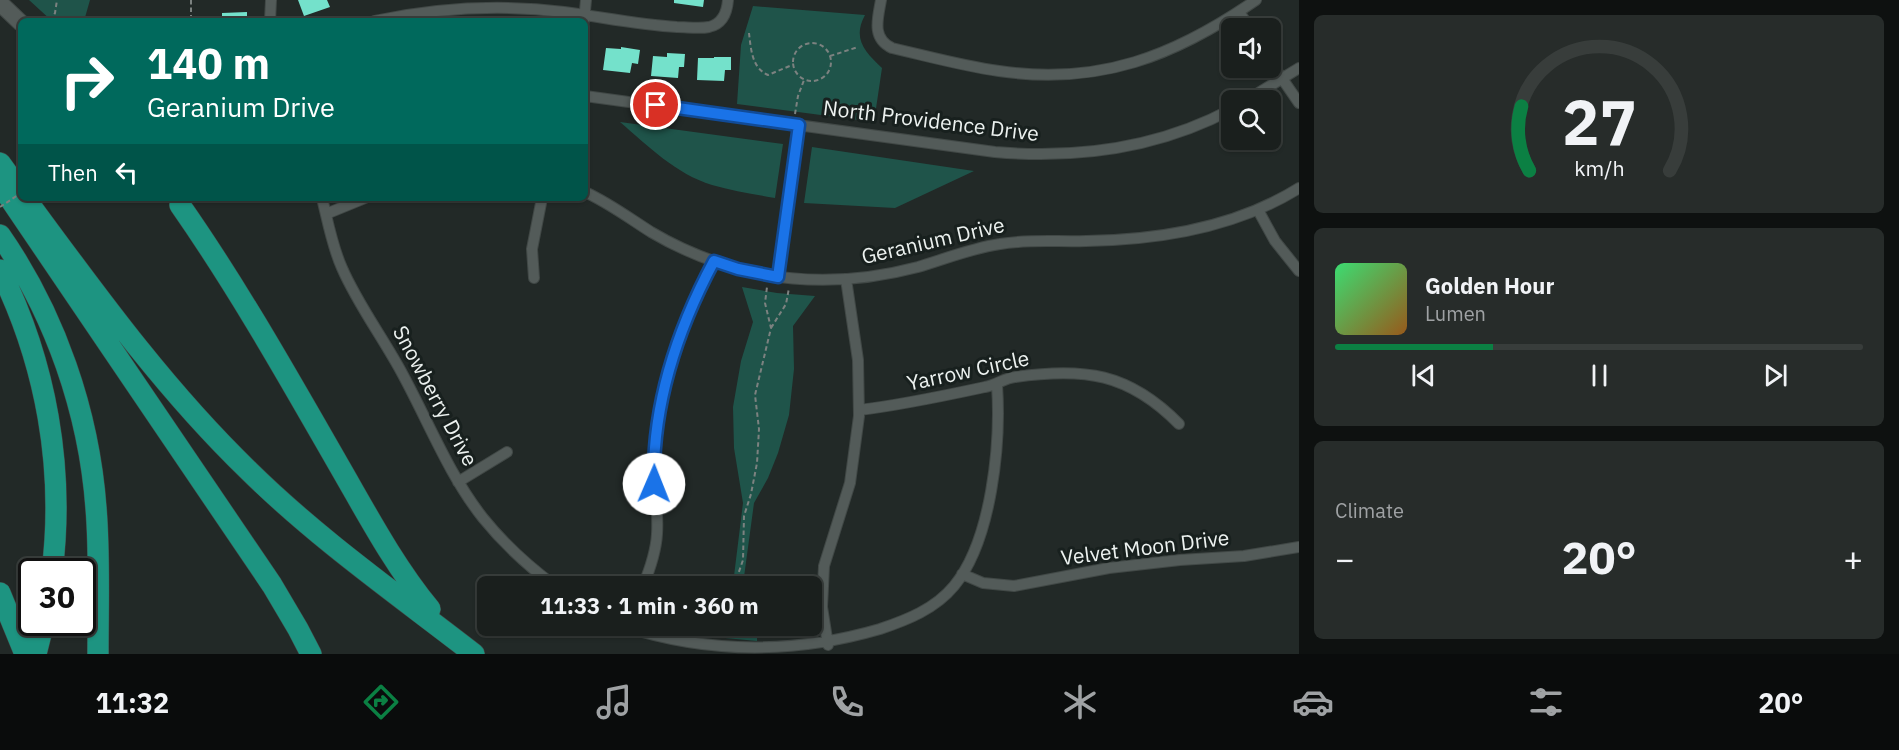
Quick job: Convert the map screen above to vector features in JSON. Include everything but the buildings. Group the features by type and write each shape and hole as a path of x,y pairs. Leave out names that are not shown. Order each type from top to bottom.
{"highway":[{"path":"0,163 18,188"},
{"path":"0,184 272,585 311,654"},
{"path":"27,201 176,396 225,448 308,525 474,654"},
{"path":"183,201 401,571 434,614 474,654"},
{"path":"0,235 27,279 48,322 63,358 81,415 97,516 98,654"},
{"path":"0,270 28,338 37,366 50,425 56,511 53,558"},
{"path":"0,593 25,654"},
{"path":"36,654 40,636"}],"main road":[{"path":"0,3 18,20"}],"street":[{"path":"270,18 271,0"},
{"path":"391,18 472,8 530,9 584,18 586,0"},
{"path":"588,18 709,27 722,20 727,11 728,0"},
{"path":"881,0 877,29 880,39 892,48 980,68 1023,74 1068,74 1124,65 1168,51 1209,31 1256,0"},
{"path":"1239,12 1243,18"},
{"path":"1264,90 1299,68"},
{"path":"1282,79 1299,103"},
{"name":"North Providence Drive","path":"588,96 995,152 1061,154 1109,149 1149,141 1187,129 1221,114"},
{"path":"778,277 799,125"},
{"name":"Geranium Drive","path":"588,194 665,240 714,261 778,277 815,280 846,279 892,273 994,245 1045,240 1109,240 1157,235 1232,220 1258,210 1299,188"},
{"name":"Snowberry Drive","path":"323,201 337,255 348,281 402,374 458,482 495,533 524,562 542,576"},
{"path":"326,214 358,201"},
{"path":"534,278 532,249 541,201"},
{"path":"1258,210 1275,241 1299,271"},
{"path":"647,576 654,555 657,533 653,466 662,396 681,331 714,261"},
{"path":"828,645 822,607 824,566 850,483 860,410 858,360 846,279"},
{"name":"Yarrow Circle","path":"860,410 914,403 997,385 1012,377 1062,373 1103,377 1129,385 1143,393 1179,424"},
{"path":"657,636 688,646 735,652 781,652 828,645 867,634 917,615 946,595 962,574 977,540 993,477 998,429 997,385"},
{"path":"458,482 507,452"},
{"name":"Velvet Moon Drive","path":"962,574 983,583 1014,586 1109,568 1244,556 1299,546"}],"path":[{"path":"52,18 57,0"},
{"path":"191,0 191,18"},
{"path":"749,33 751,55 762,72 768,75 793,64"},
{"path":"810,43 822,46 830,56 831,68 823,78 817,81 804,80 795,71 793,64 795,52 810,43"},
{"path":"830,56 858,47"},
{"path":"795,114 804,80"},
{"path":"0,207 18,194"},
{"path":"767,285 765,303 771,328"},
{"path":"738,576 743,561 744,516 757,463 759,429 756,395 771,328 786,304 789,288"}],"green space":[{"path":"29,0 90,0 85,18 49,18"},
{"path":"753,6 865,15 861,24 860,38 866,51 882,68 874,122 737,104 741,45"},
{"path":"620,122 783,144 775,198 712,185 686,174 674,167"},
{"path":"812,147 974,171 895,208 804,203"},
{"path":"742,287 815,296 793,326 794,369 789,415 778,453 768,478 754,503 744,576 734,576 743,503 734,448 733,407 741,361 753,322"},
{"path":"704,636 755,636 757,641"}],"route":[{"path":"654,484 653,466 657,422 667,374 681,331 714,261 738,269 778,277 799,125 656,105"}]}
